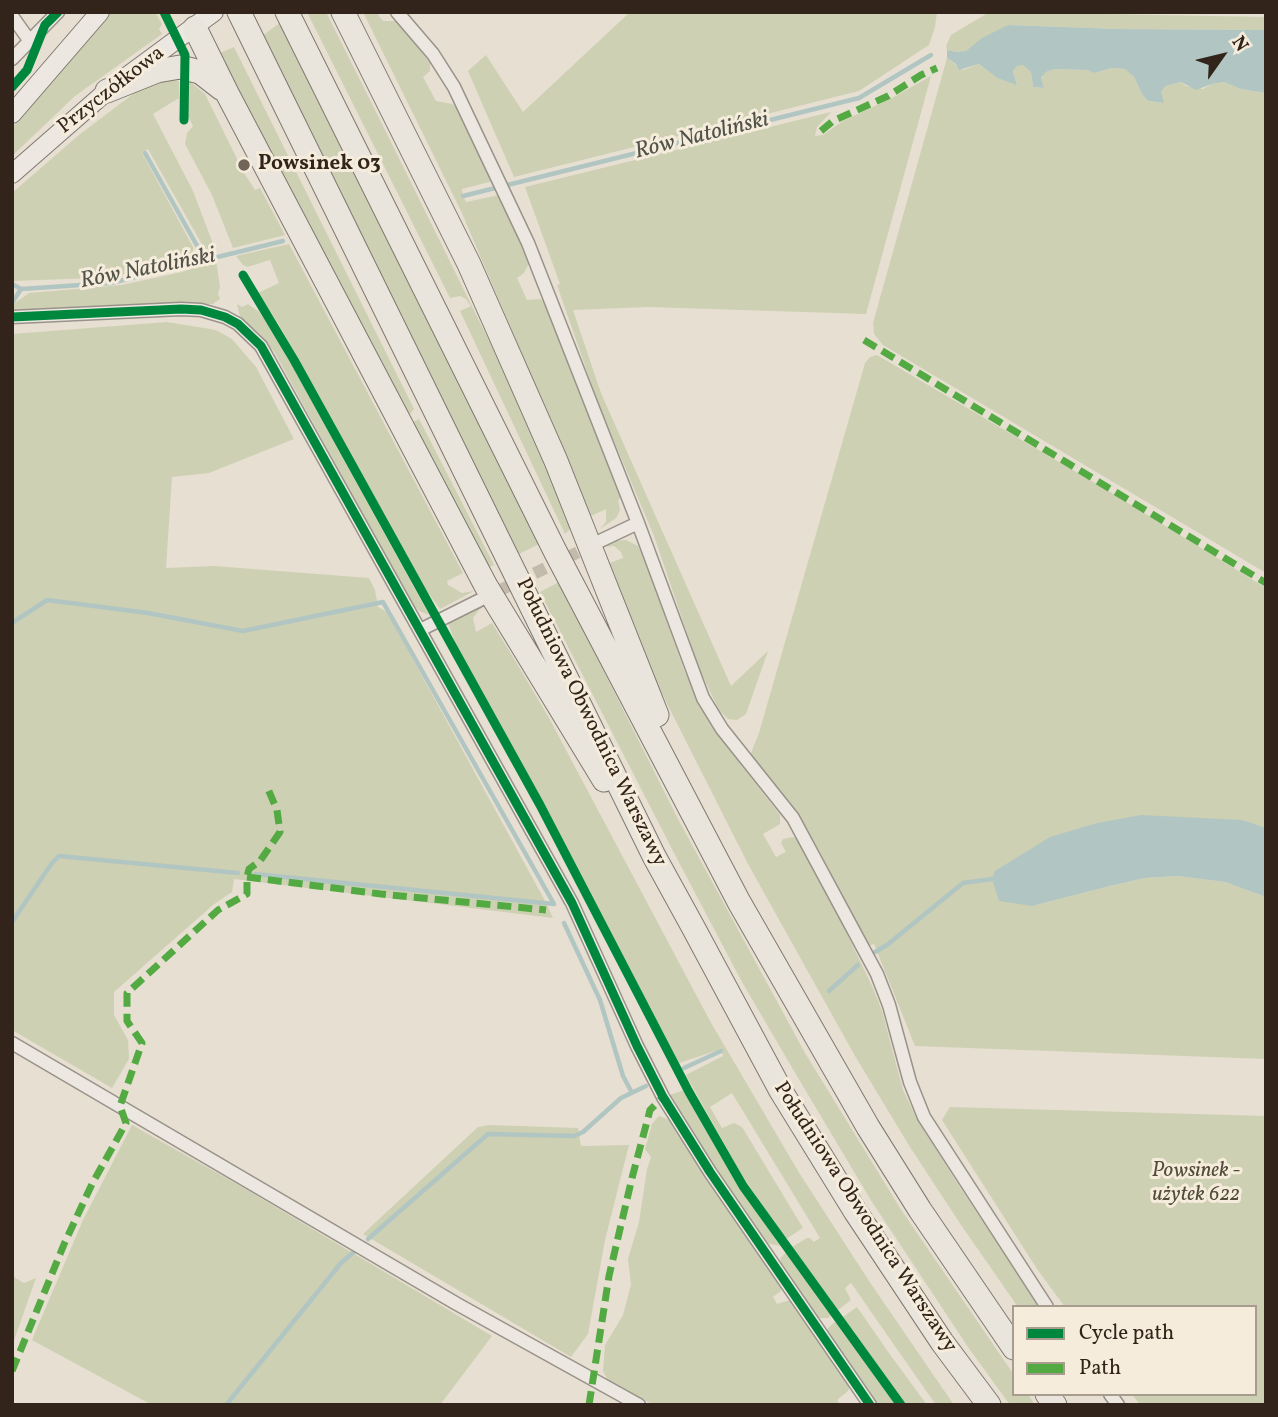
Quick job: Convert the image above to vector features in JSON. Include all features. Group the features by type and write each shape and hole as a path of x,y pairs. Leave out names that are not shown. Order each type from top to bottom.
{"highway":[{"name":"Południowa Obwodnica Warszawy","path":"239,12 654,856 781,1091 886,1258 942,1342 989,1405"},
{"path":"287,12 555,551 770,957 867,1127 1012,1345"},
{"path":"343,12 469,264 556,461 695,817"},
{"path":"191,20 486,586 606,783 654,856"},
{"path":"107,91 157,71 180,67 200,72 227,93"}],"main road":[{"path":"12,114 100,12"},
{"name":"Przyczółkowa","path":"12,174 191,20 214,12"}],"street":[{"path":"12,59 58,12"},
{"path":"397,12 433,54 454,87 528,243 638,523 703,698 722,729 793,818 877,974 889,1005 910,1082 924,1117 1046,1305"},
{"path":"12,16 29,40"},
{"path":"12,317 181,309 213,313 247,331 268,355 572,904 637,1046 676,1119 870,1405"},
{"path":"600,541 638,523"},
{"path":"420,630 480,600"},
{"path":"12,1043 457,1304 639,1405"}],"green space":[{"path":"112,12 155,12 162,24 159,29 162,34 75,96 12,156 12,128"},
{"path":"307,12 326,12 388,136 499,361 551,474 572,527 565,534 460,311 471,306 460,296 450,298"},
{"path":"363,12 380,12 378,15 383,21 398,21 430,63 430,71 423,77 436,101 453,104 457,109 493,181 462,189 463,196 466,202 499,195 529,263 524,273 517,278 527,300 540,299 547,303 621,498 618,500 620,510 616,518 600,529 606,522 606,509 591,516 461,211"},
{"path":"630,12 937,12 929,45 859,91 514,177 468,71 486,55 523,112"},
{"path":"996,12 1266,17 1266,30 1008,25 966,51 947,50 951,35 986,14"},
{"path":"281,22 539,544 519,554 262,36"},
{"path":"234,47 414,409 410,414 411,423 218,54"},
{"path":"947,58 963,70 979,64 997,78 1017,84 1013,71 1017,66 1023,65 1031,72 1033,87 1043,88 1041,79 1046,72 1054,69 1087,70 1094,73 1112,68 1126,69 1148,101 1163,103 1161,92 1166,86 1181,82 1186,86 1203,89 1224,82 1241,89 1266,93 1266,573 883,345 874,334 873,323"},
{"path":"931,76 866,314 648,307 573,310 601,393 731,686 768,651 746,714 737,720 728,719 719,710 700,671 654,536 598,403 557,285 560,284 525,187 831,112 817,127 815,136 823,135 843,121"},
{"path":"154,78 175,78 179,82 179,98 153,114 193,191 215,249 207,250 203,246 148,149 142,153 193,247 193,255 125,274 95,278 12,281 12,193 79,135"},
{"path":"189,81 205,94 244,173 255,190 260,188 285,235 233,248 212,195 185,144 187,133 193,126 188,116"},
{"path":"289,244 463,573 447,581 448,585 462,593 474,591 440,609 424,587 278,323 258,293 279,283 270,260 247,267 236,256"},
{"path":"216,260 220,299 213,304 165,303 12,310 12,305 29,293 122,285 182,272"},
{"path":"237,304 242,307 248,304 259,312 272,329 429,615 419,611 411,602 275,353 261,335 240,317"},
{"path":"167,322 216,330 232,339 256,367 294,439 209,473 172,477 166,568 214,566 369,578 375,590 378,607 387,612 553,918 234,879 232,892 213,905 114,992 114,1015 128,1040 129,1059 112,1088 12,1030 12,334"},
{"path":"877,355 1110,492 1266,588 1266,828 1243,820 1032,906 1145,878 1177,876 1225,882 1266,897 1266,1059 915,1046 874,944 868,946 820,852 789,801 755,762 751,753 865,363 870,357"},
{"path":"419,419 494,565 487,568 411,423"},
{"path":"626,540 638,546 684,670 705,714 780,815 780,824 763,834 776,857 786,852 781,843 783,839 794,837 798,841 873,988 882,1011 903,1090 917,1119 1039,1305 1017,1305 961,1225 855,1056 748,864 648,666 610,563 623,558 621,552 614,546 602,547 614,541"},
{"path":"559,582 678,819 805,1053 900,1208 1012,1372 1012,1396 1029,1396 1035,1405 1010,1405 968,1347 872,1202 742,982 540,592"},
{"path":"483,605 473,618 476,632 492,623 549,718 710,1021 798,1171 954,1405 936,1405 851,1283 845,1288 851,1300 838,1310 792,1247 807,1238 814,1242 820,1238 732,1093 710,1107 722,1128 734,1123 742,1127 803,1228 786,1239 744,1179 686,1075 723,1056 721,1049 679,1063 544,805 457,647 448,623"},
{"path":"684,1090 742,1190 780,1246 766,1243 700,1148 670,1095"},
{"name":"Powsinek - użytek 622","path":"950,1107 1266,1116 1266,1405 1140,1405 1133,1396 1257,1396 1257,1305 1064,1305 1037,1269 942,1120"},
{"path":"659,1116 669,1120 781,1286 781,1291 773,1297 777,1304 790,1300 850,1386 837,1400 840,1405 654,1405 609,1382 603,1371 605,1345 623,1315 631,1285 628,1259 639,1222 651,1157 645,1149 652,1124"},
{"path":"132,1125 242,1187 492,1336 440,1405 152,1405 32,1340 83,1220"},
{"path":"489,1125 578,1128 581,1146 629,1145 605,1240 588,1334 571,1357 363,1234 478,1127"},
{"path":"786,1252 832,1315 828,1318 818,1318 782,1265 780,1259"},
{"path":"12,1276 24,1283 36,1278 12,1346"},
{"path":"857,1307 927,1405 906,1405 843,1317"},
{"path":"836,1321 896,1405 877,1405 827,1332"}],"shaded area":[{"path":"1008,25 1266,30 1266,93 1241,89 1224,82 1196,90 1181,82 1166,86 1161,92 1164,103 1148,101 1134,77 1125,69 1112,68 1094,73 1087,70 1054,69 1041,78 1044,88 1033,87 1031,72 1023,65 1017,66 1013,71 1017,85 997,78 979,64 959,70 956,64 947,58 947,50 966,51 982,38"},
{"path":"1141,815 1243,820 1266,828 1266,897 1225,882 1177,876 1145,878 1032,906 999,901 992,879 995,871 1050,837 1097,823"}],"waterway":[{"name":"Rów Natoliński","path":"463,196 859,98 931,55"},
{"path":"145,153 205,260"},
{"name":"Rów Natoliński","path":"12,284 21,289 111,283 283,241"},
{"path":"12,303 21,289"},
{"path":"12,623 47,600 148,613 243,631 383,602 554,904 255,874"},
{"path":"12,922 59,856 238,873"},
{"path":"875,952 963,883 992,879"},
{"path":"564,923 600,1000 623,1076 631,1091"},
{"path":"829,991 858,965"},
{"path":"684,1068 721,1051"},
{"path":"368,1239 488,1134 574,1136 583,1132 621,1098 646,1086"},
{"path":"226,1405 341,1263 355,1251"}],"tunnel":[{"path":"486,597 593,545"}],"marked path":[{"path":"821,131 833,121 888,96 937,68"},
{"path":"864,340 1266,583"},
{"path":"12,1371 65,1242 92,1184 126,1123 120,1106 142,1043 127,1021 127,993 218,910 247,894 249,869 260,861 280,832 277,810 268,789"},
{"path":"247,877 381,894 546,910"},
{"path":"589,1405 609,1276 632,1178 650,1110 663,1097"}],"cycle path":[{"path":"12,87 27,70 45,25 58,12"},
{"path":"164,12 185,55 184,120"},
{"path":"243,275 294,360 540,805 689,1092 743,1186 901,1405"},
{"path":"12,317 201,310 238,324 261,346 572,903 663,1097 710,1172 870,1405"}],"place":[{"name":"Powsinek 03","path":"244,165"}]}
